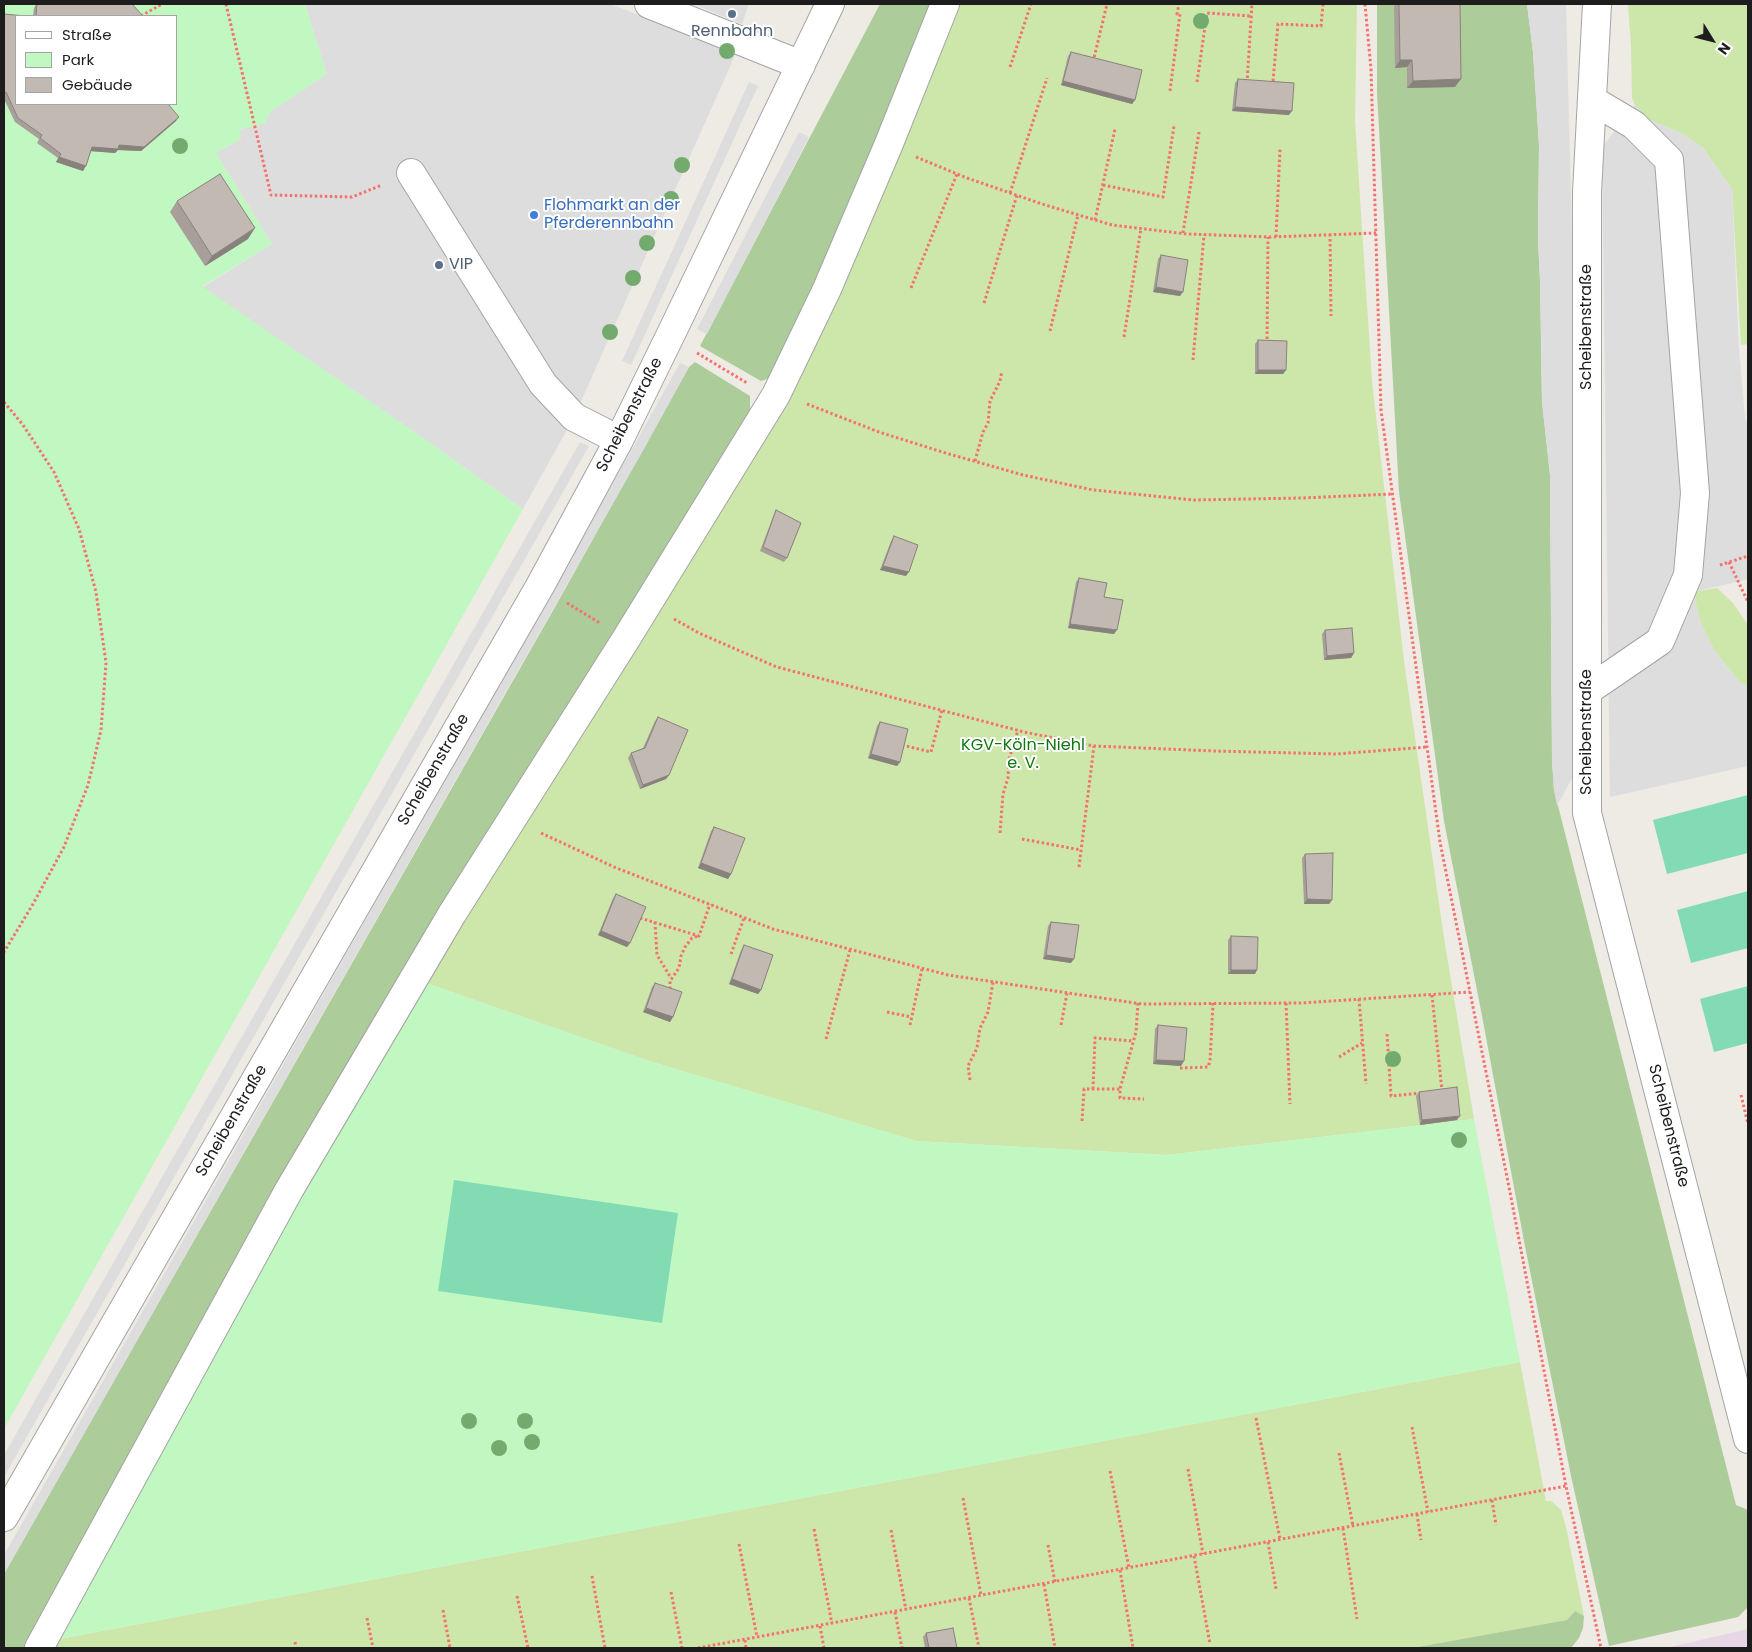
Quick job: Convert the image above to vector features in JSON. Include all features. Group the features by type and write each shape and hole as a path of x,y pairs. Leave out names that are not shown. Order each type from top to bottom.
{"street":[{"path":"649,4 801,65"},
{"name":"Scheibenstraße","path":"4,1517 540,586 619,440 830,4"},
{"path":"39,1648 289,1190 452,914 626,639 776,394 827,289 888,146 945,4"},
{"name":"Scheibenstraße","path":"1598,4 1587,192 1587,813 1748,1439"},
{"path":"1587,691 1660,641 1688,575 1695,493 1669,160 1634,126 1592,100"},
{"path":"410,173 542,384 574,417 619,440"}],"path":[{"path":"143,15 162,4"},
{"path":"226,4 272,195 352,197 410,173"},
{"path":"1010,66 1031,4"},
{"path":"1093,63 1107,4"},
{"path":"1170,92 1180,14 1177,14 1179,4"},
{"path":"1247,84 1252,4"},
{"path":"1273,81 1278,24 1321,26 1323,4"},
{"path":"1365,4 1371,69 1381,410 1440,842 1566,1486 1601,1648"},
{"path":"1197,82 1206,13 1251,16"},
{"path":"1010,193 1047,78"},
{"path":"1103,185 1163,197 1174,126"},
{"path":"1095,220 1115,129"},
{"path":"1184,233 1199,132"},
{"path":"888,146 1010,193 1112,225 1204,235 1268,237 1376,233"},
{"path":"1276,237 1280,149"},
{"path":"912,288 957,174"},
{"path":"984,303 1017,195"},
{"path":"1050,331 1078,215"},
{"path":"1124,338 1141,228"},
{"path":"1330,234 1331,316"},
{"path":"1193,360 1204,235"},
{"path":"1267,345 1268,237"},
{"path":"670,336 758,389 800,401 879,432 975,461 1093,490 1194,500 1393,494"},
{"path":"975,461 983,432 988,423 990,401 1000,381 1002,371"},
{"path":"4,402 23,425 54,472 79,529 96,592 106,663 101,730 88,785 64,847 4,952"},
{"path":"1729,562 1748,602"},
{"path":"540,586 626,639"},
{"path":"647,604 699,632 777,667 1018,730 1094,746 1336,754 1427,747"},
{"path":"902,744 931,752 942,710"},
{"path":"1000,832 1003,794 1008,778 1009,759 1018,730"},
{"path":"1079,867 1094,746"},
{"path":"512,819 614,867 773,929 948,976 1138,1003 1286,1003 1470,992"},
{"path":"1022,839 1081,850"},
{"path":"699,936 710,904"},
{"path":"640,918 699,936"},
{"path":"731,954 744,918"},
{"path":"655,922 657,955 671,978"},
{"path":"670,989 671,978 680,968 681,956 685,946 692,938 699,936"},
{"path":"826,1039 850,950"},
{"path":"910,1025 922,969"},
{"path":"970,1080 968,1066 977,1048 980,1028 988,1012 993,982"},
{"path":"1061,1025 1067,993"},
{"path":"1432,995 1442,1092 1433,1092"},
{"path":"1359,999 1366,1084"},
{"path":"1138,1003 1133,1041 1120,1089 1120,1098 1144,1099"},
{"path":"1180,1068 1208,1067 1210,1061 1213,1003"},
{"path":"1286,1003 1290,1104"},
{"path":"887,1012 911,1017"},
{"path":"1387,1034 1391,1096 1425,1092"},
{"path":"1093,1088 1095,1038 1133,1041"},
{"path":"1339,1057 1362,1044"},
{"path":"1082,1121 1084,1088 1120,1089"},
{"path":"1741,1095 1748,1124"},
{"path":"1256,1418 1280,1540"},
{"path":"1412,1427 1428,1512"},
{"path":"1339,1453 1353,1526"},
{"path":"1188,1469 1203,1554"},
{"path":"1110,1470 1129,1568"},
{"path":"698,1648 1566,1486"},
{"path":"963,1498 981,1596"},
{"path":"1492,1500 1496,1525"},
{"path":"1417,1514 1421,1540"},
{"path":"1343,1528 1357,1619"},
{"path":"814,1529 832,1624"},
{"path":"891,1530 906,1610"},
{"path":"1268,1542 1276,1590"},
{"path":"740,1544 758,1638"},
{"path":"1048,1545 1055,1582"},
{"path":"1194,1556 1210,1644"},
{"path":"1120,1570 1133,1648"},
{"path":"592,1576 605,1648"},
{"path":"1044,1584 1055,1648"},
{"path":"671,1592 682,1648"},
{"path":"517,1596 528,1648"},
{"path":"969,1598 979,1648"},
{"path":"443,1610 450,1648"},
{"path":"895,1612 902,1648"},
{"path":"366,1618 373,1648"},
{"path":"820,1626 824,1648"},
{"path":"745,1640 746,1648"},
{"path":"295,1642 296,1648"}],"shaded area":[{"name":"VIP","path":"305,4 610,4 736,53 574,417 523,509 419,435 203,287 272,244 216,153 241,139 239,130 265,123 270,112 327,74"},
{"name":"Rennbahn","path":"694,4 749,4 742,24"},
{"path":"1527,4 1566,4 1581,594 1578,767 1557,806 1552,761 1550,475 1542,402 1538,240 1539,145 1533,52"},
{"path":"749,82 758,86 631,365 622,361"},
{"path":"1635,105 1648,119 1681,133 1703,148 1732,189 1739,349 1745,418 1748,429 1748,579 1694,592 1700,621 1714,650 1740,683 1748,686 1748,766 1610,797 1602,147"},
{"path":"799,132 809,137 707,334 697,329"},
{"path":"680,363 689,367 644,449 4,1574 4,1555 546,603"},
{"path":"580,442 589,446 4,1477 4,1455"},
{"path":"1748,1629 1748,1648 1666,1648"}],"green space":[{"path":"4,4 305,4 327,74 270,112 265,123 216,153 272,244 203,286 523,509 4,1429"},
{"path":"880,4 937,4 776,376 761,381 700,346"},
{"name":"KGV-Köln-Niehl e. V.","path":"954,4 1357,4 1355,121 1372,381 1404,661 1444,938 1474,1119 1167,1155 916,1141 649,1061 423,982 661,599"},
{"path":"1377,4 1527,4 1533,52 1539,145 1538,240 1542,402 1550,475 1552,761 1554,790 1736,1505 1748,1510 1748,1607 1738,1617 1609,1646 1571,1476 1524,1241 1444,821 1399,492 1377,92"},
{"path":"1628,4 1748,4 1748,344 1741,345 1732,189 1703,148 1681,133 1648,119 1635,105 1632,98"},
{"path":"695,362 750,396 750,419 31,1648 4,1648 4,1574 555,607 689,367"},
{"path":"1717,588 1733,603 1748,625 1748,686 1740,683 1714,650 1700,621 1693,592"},
{"path":"1748,795 1748,853 1667,874 1653,820"},
{"path":"1748,891 1748,948 1691,963 1677,910"},
{"path":"423,982 649,1061 916,1141 1167,1155 1474,1119 1520,1362 49,1641"},
{"path":"1748,986 1748,1043 1714,1052 1700,999"},
{"path":"454,1180 678,1213 662,1323 438,1291"},
{"path":"1520,1362 1546,1501 1551,1501 1561,1510 1584,1616 1575,1611 1567,1620 1412,1648 45,1648 49,1641"},
{"path":"1575,1611 1584,1616 1583,1628 1579,1638 1571,1648 1412,1648 1567,1620"}],"building":[{"path":"37,4 132,4 142,15 36,15"},
{"path":"1399,4 1460,4 1461,79 1413,81 1412,60 1400,60"},
{"path":"4,14 15,15 15,105 169,105 179,117 144,147 119,145 118,149 92,147 86,166 59,157 61,154 40,138 42,135 18,118 6,92 4,93"},
{"path":"1071,52 1142,70 1135,100 1063,81"},
{"path":"1238,79 1294,83 1292,111 1235,107"},
{"path":"220,174 255,228 212,256 177,201"},
{"path":"1161,255 1188,260 1183,292 1156,287"},
{"path":"1258,340 1287,341 1286,370 1258,370"},
{"path":"776,510 801,523 787,558 763,547"},
{"path":"894,536 918,545 909,572 883,566"},
{"path":"1079,578 1107,583 1104,597 1123,600 1117,630 1070,624"},
{"path":"1352,628 1354,653 1327,656 1325,630"},
{"path":"658,717 688,730 669,775 643,785 631,753 645,748"},
{"path":"880,722 908,729 900,762 871,754"},
{"path":"714,827 745,838 731,874 701,863"},
{"path":"1333,853 1332,900 1307,899 1305,854"},
{"path":"616,894 646,907 630,943 601,931"},
{"path":"1051,922 1079,925 1074,959 1046,955"},
{"path":"1231,936 1258,937 1257,970 1231,970"},
{"path":"744,945 773,955 761,990 732,979"},
{"path":"655,983 682,992 673,1017 646,1008"},
{"path":"1158,1025 1187,1028 1184,1061 1156,1060"},
{"path":"1457,1087 1460,1116 1422,1120 1419,1092"},
{"path":"953,1628 957,1648 929,1648 926,1633"}],"place":[{"name":"Rennbahn","path":"732,14"},
{"name":"Flohmarkt an der Pferderennbahn","path":"534,215"},
{"name":"VIP","path":"439,265"}]}
